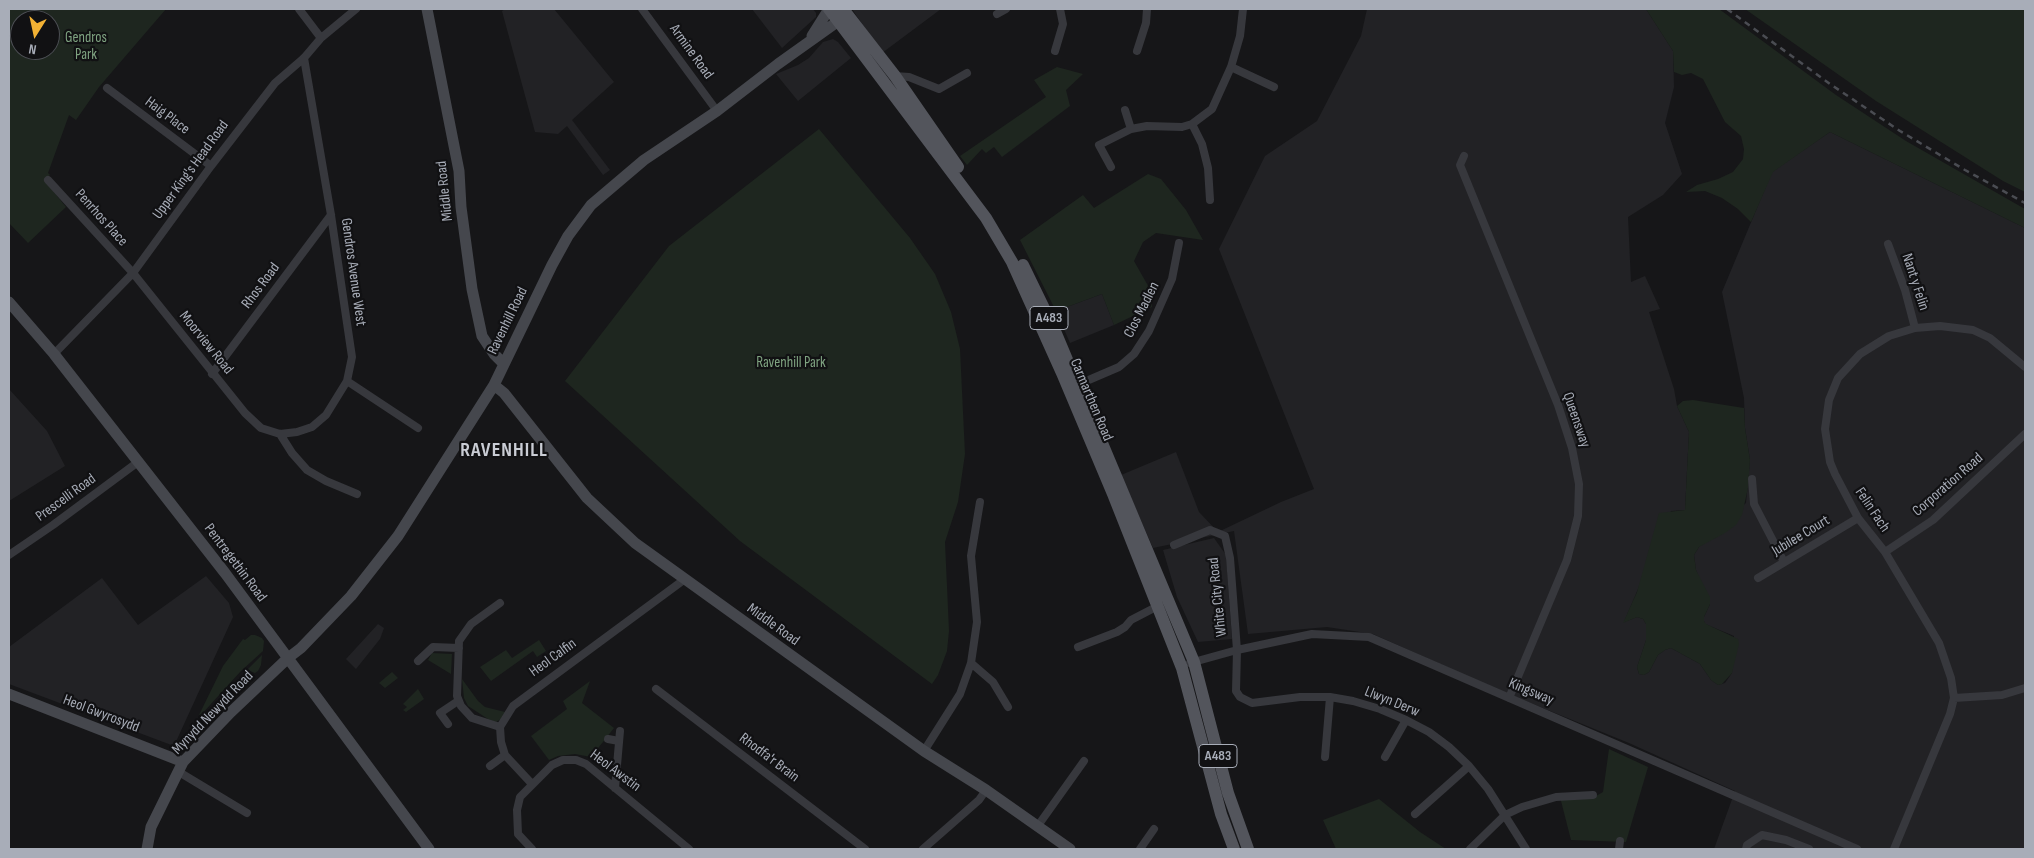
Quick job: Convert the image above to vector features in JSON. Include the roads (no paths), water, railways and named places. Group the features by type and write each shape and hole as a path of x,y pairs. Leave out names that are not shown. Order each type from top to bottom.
{"main road":[{"name":"Carmarthen Road","path":"829,9 971,197 1012,262 1082,418 1182,668 1220,814 1234,849"},
{"path":"837,22 843,9"},
{"name":"Carmarthen Road","path":"843,9 895,76 1002,227 1032,282 1194,662 1228,793 1248,849"}],"street":[{"path":"299,9 321,38"},
{"name":"Upper King's Head Road","path":"54,354 133,273 211,166 275,83 304,58 321,38 356,9"},
{"name":"Middle Road","path":"427,9 459,171 461,206 472,289 482,336 494,354 504,364"},
{"name":"Armine Road","path":"642,9 717,111"},
{"name":"Ravenhill Road","path":"805,45 829,9"},
{"path":"997,14 1006,9"},
{"path":"1055,51 1063,24 1060,9"},
{"path":"1136,51 1146,23 1147,9"},
{"path":"1111,167 1099,145 1131,129 1147,126 1182,127 1192,124 1212,110 1231,67 1240,36 1242,9"},
{"name":"Ravenhill Road","path":"288,658 301,648 351,596 388,552 494,385 552,265 568,236 591,205 644,160 717,111 837,22"},
{"name":"Gendros Avenue West","path":"261,428 280,434 297,432 312,426 326,415 347,382 352,357 331,215 304,58"},
{"path":"1231,67 1274,87"},
{"path":"895,76 909,77 939,89 967,73"},
{"name":"Haig Place","path":"108,88 211,166"},
{"path":"1125,110 1131,129"},
{"path":"1192,124 1202,144 1208,168 1210,200"},
{"name":"Queensway","path":"1464,156 1460,165 1558,404 1572,448 1579,484 1578,516 1567,560 1509,698"},
{"name":"Penrhos Place","path":"48,180 133,273"},
{"name":"Rhos Road","path":"212,374 331,215"},
{"name":"Clos Madlen","path":"1077,385 1119,367 1134,354 1150,331 1172,279 1178,243"},
{"name":"Nant y Felin","path":"1888,244 1905,290 1914,328"},
{"name":"Moorview Road","path":"133,273 212,374 245,413 261,428"},
{"name":"Pentregethin Road","path":"9,302 54,354 225,574 429,849"},
{"name":"Felin Fach","path":"1894,849 1946,727 1954,698 1951,678 1939,643 1885,552 1858,518 1840,486 1830,462 1826,429 1830,400 1838,378 1860,354 1889,336 1914,328 1940,326 1973,330 1990,338 2025,366"},
{"path":"347,382 418,428"},
{"name":"Middle Road","path":"494,385 504,393 553,458 587,498 635,543 924,751 986,790 1070,849"},
{"path":"280,434 292,453 307,470 326,481 358,494"},
{"name":"Corporation Road","path":"1885,552 1933,520 2025,434"},
{"name":"Prescelli Road","path":"9,555 53,526 138,462"},
{"path":"1752,479 1754,504 1784,562"},
{"path":"924,751 960,694 970,663 976,622 971,556 980,502"},
{"name":"Jubilee Court","path":"1758,578 1858,518"},
{"name":"White City Road","path":"1174,545 1210,530 1225,536 1230,558 1237,650"},
{"name":"Heol Calfin","path":"500,727 513,706 522,698 685,579"},
{"path":"500,603 471,624 459,641 457,696 461,706 472,718 500,727 505,755 532,784"},
{"path":"1078,647 1117,632 1131,620 1158,606"},
{"name":"Kingsway","path":"1182,668 1194,662 1237,650 1312,634 1369,637 1857,849"},
{"path":"418,661 433,647 459,648"},
{"name":"Llwyn Derw","path":"1237,650 1236,691 1244,700 1252,703 1300,697 1353,701 1380,709 1428,732 1449,747 1469,766 1488,789 1526,849"},
{"name":"Mynydd Newydd Road","path":"146,849 151,826 181,767 231,712 288,658"},
{"path":"970,663 993,682 1008,708"},
{"path":"1954,698 2002,695 2025,688"},
{"name":"Rhodfa'r Brain","path":"656,689 865,849"},
{"name":"Heol Gwyrosydd","path":"9,694 181,767"},
{"path":"1325,757 1330,698"},
{"path":"448,724 440,713 458,700"},
{"path":"1385,757 1406,720"},
{"path":"616,788 620,731"},
{"path":"608,739 619,741"},
{"path":"490,766 505,755"},
{"name":"Heol Awstin","path":"532,849 518,834 517,810 520,797 552,765 563,760 576,760 586,764 689,849"},
{"path":"1038,827 1084,762"},
{"path":"1415,814 1469,766"},
{"path":"181,767 247,813"},
{"path":"923,849 979,800 986,790"},
{"path":"1470,849 1505,815 1522,807 1556,797 1593,796"},
{"path":"1140,849 1154,829"},
{"path":"1746,849 1747,845 1762,835 1786,840 1809,849"}],"railway":[{"path":"1727,9 1830,84 1900,131 2025,203"}],"district":[{"name":"RAVENHILL","path":"504,451"}],"park label":[{"name":"Gendros Park","path":"86,46"},
{"name":"Ravenhill Park","path":"791,363"}]}
